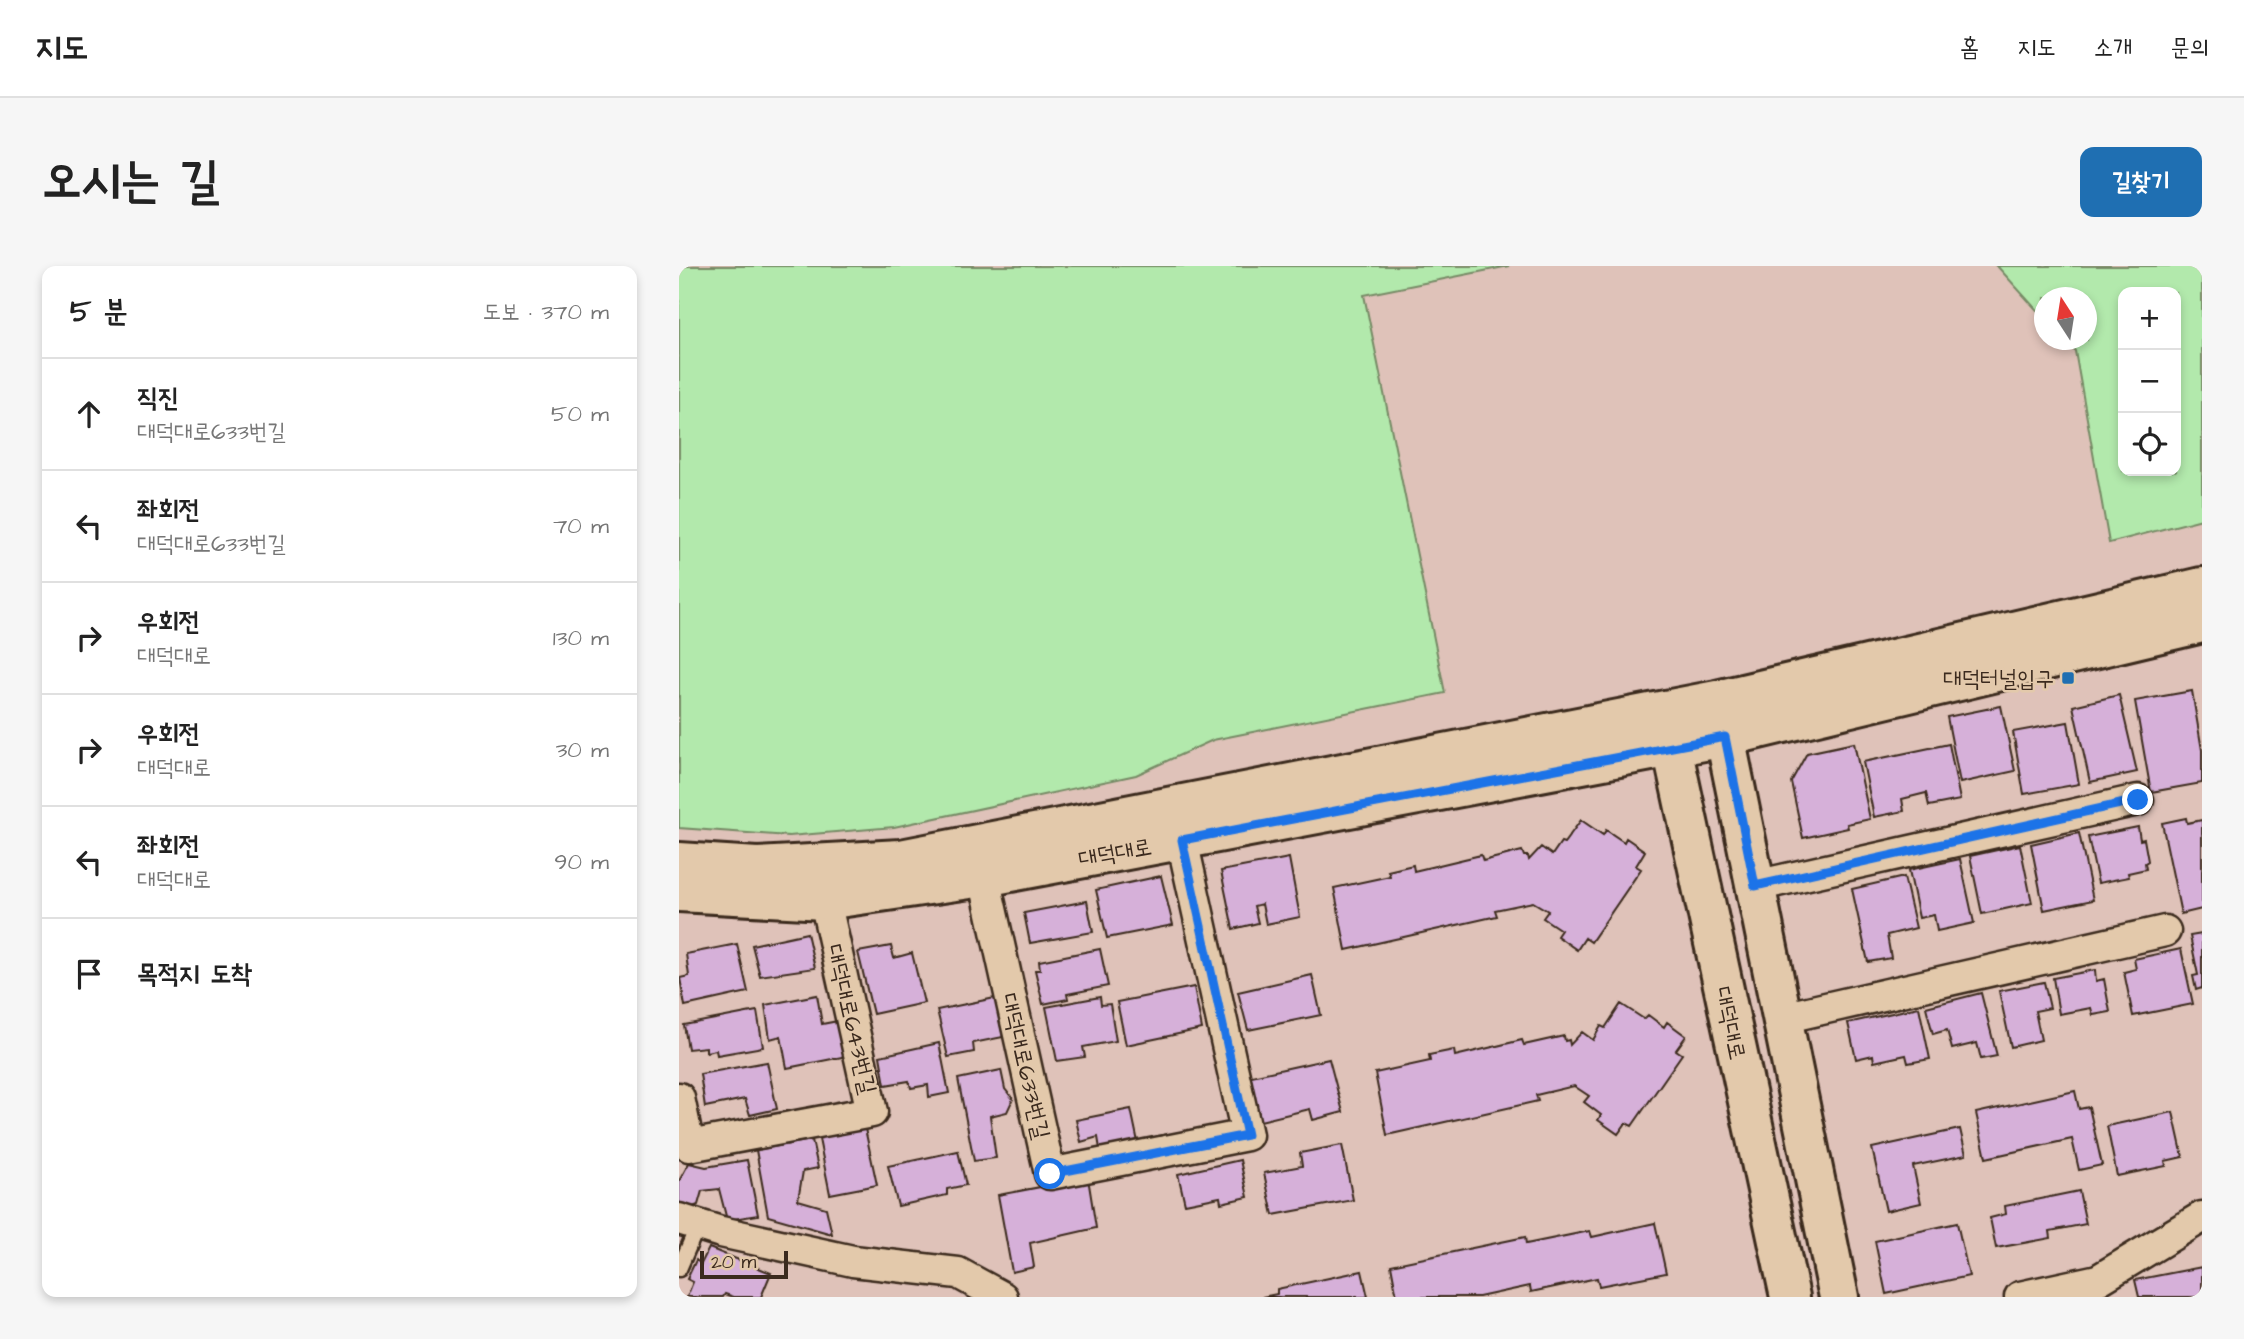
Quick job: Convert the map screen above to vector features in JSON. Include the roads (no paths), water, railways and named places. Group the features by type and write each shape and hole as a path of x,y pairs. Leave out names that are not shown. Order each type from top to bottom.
{"main road":[{"name":"대덕대로","path":"679,862 757,867 901,859 1717,699 2202,587"},
{"name":"대덕대로","path":"679,892 825,900 984,877 1725,737 2202,623"},
{"path":"1717,699 1839,1297"},
{"name":"대덕대로","path":"1664,710 1790,1297"}],"street":[{"path":"1755,886 2138,800"},
{"name":"대덕대로633번길","path":"984,877 1050,1174 1247,1135 1182,840"},
{"name":"대덕대로643번길","path":"679,1098 684,1152 872,1112 825,900"},
{"path":"1782,1018 2165,931"},
{"path":"2019,1297 2098,1280 2202,1217"},
{"path":"688,1222 853,1261 958,1273 1002,1297"}],"lane":[{"path":"679,1269 688,1222"}],"place":[{"name":"대덕터널입구","path":"2068,678"}]}
